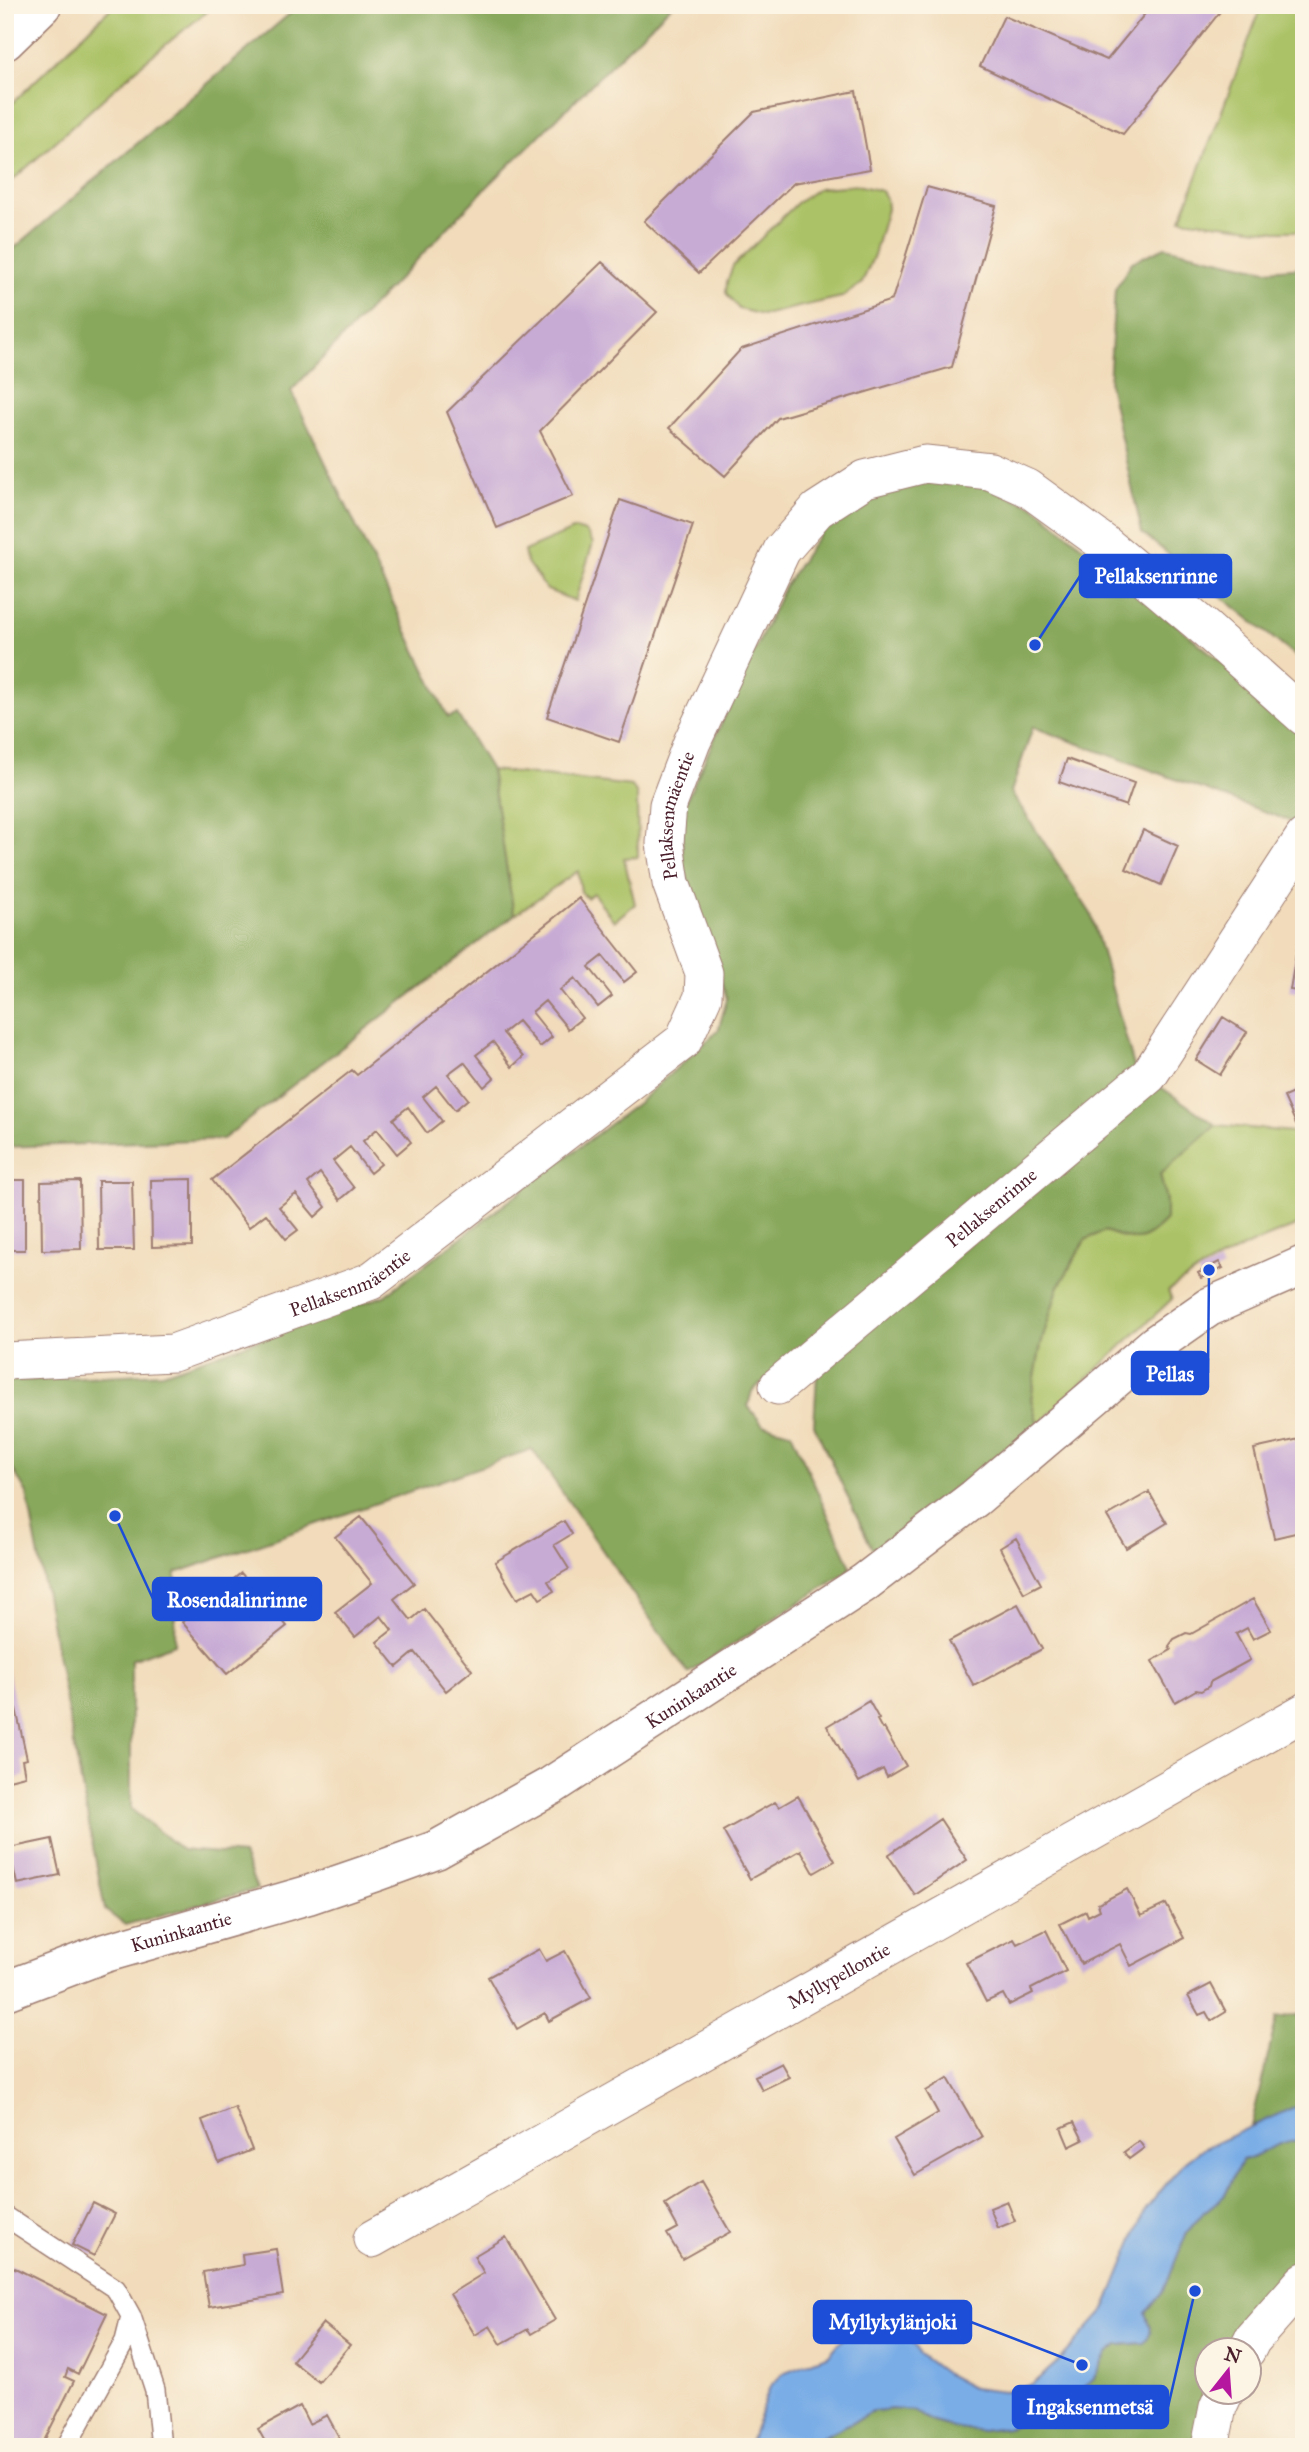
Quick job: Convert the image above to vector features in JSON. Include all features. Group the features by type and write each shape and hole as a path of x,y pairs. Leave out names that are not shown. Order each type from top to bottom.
{"main road":[{"path":"5,41 42,5"},
{"name":"Kuninkaantie","path":"5,1990 105,1953 309,1895 436,1850 551,1786 864,1583 975,1498 1156,1344 1209,1307 1304,1265"}],"street":[{"name":"Pellaksenmäentie","path":"5,1361 173,1353 371,1280 683,1041 703,997 704,973 670,883 665,843 668,805 692,742 782,550 817,510 865,480 925,464 990,471 1028,488 1105,544 1206,629 1304,717"},
{"name":"Pellaksenrinne","path":"778,1386 1149,1075 1304,837"},
{"name":"Myllypellontie","path":"372,2239 1304,1712"},
{"path":"1256,2336 1304,2281"},
{"path":"1210,2447 1218,2406"}],"lane":[{"path":"5,2216 116,2289 131,2316 155,2390 161,2447"},
{"path":"66,2447 125,2341 131,2316"}],"green space":[{"path":"114,5 215,5 144,62 5,187 5,110"},
{"path":"300,5 672,5 482,192 291,391 448,717 457,714 491,770 514,915 223,1139 5,1147 5,256"},
{"path":"1262,5 1304,5 1304,231 1276,231 1181,219"},
{"path":"857,185 882,191 887,209 874,255 862,283 842,297 763,315 739,309 726,293 733,266 797,203 819,188"},
{"path":"1165,247 1266,270 1304,267 1304,663 1142,533 1109,384 1115,289 1132,262"},
{"path":"918,478 973,482 1034,506 1304,731 1304,808 1295,823 1033,727 1011,792 1091,914 1135,1070 752,1391 748,1406 763,1425 791,1432 852,1569 688,1673 532,1449 176,1573 175,1644 131,1660 131,1809 182,1850 243,1855 257,1889 125,1925 105,1910 27,1494 5,1455 5,1381 163,1373 384,1296 639,1102 718,1031 727,999 682,861 684,805 784,587 822,530 869,498"},
{"path":"575,529 586,532 593,543 575,601 547,590 526,561 524,551"},
{"path":"491,770 632,786 637,795 638,857 624,858 635,904 614,921 593,893 587,898 581,892 578,871 514,915"},
{"path":"1155,1083 1216,1125 1160,1174 1166,1201 1166,1220 1144,1238 1131,1239 1104,1231 1085,1240 1058,1288 1041,1344 1031,1399 1038,1425 876,1557 814,1425 817,1374"},
{"path":"1216,1125 1304,1133 1304,1223 1233,1252 1168,1291 1172,1299 1038,1425 1031,1399 1041,1344 1058,1288 1085,1240 1104,1231 1130,1239 1166,1201 1160,1174"},
{"path":"1304,2014 1304,2105 1251,2126 1277,2018"},
{"path":"1292,2139 1304,2141 1304,2261 1277,2283 1241,2336 1194,2336 1194,2406 1205,2406 1197,2447 802,2447 875,2411 913,2411 933,2422 982,2431 1007,2428 1034,2417 1094,2378 1107,2353 1118,2345 1143,2343 1151,2327 1146,2313 1163,2292 1187,2232 1204,2212 1224,2196 1242,2160 1255,2157 1270,2146"}],"water":[{"path":"1304,2105 1304,2141 1279,2144 1242,2160 1224,2196 1204,2212 1187,2232 1163,2292 1146,2313 1151,2329 1147,2339 1144,2343 1118,2345 1107,2353 1094,2378 1069,2403 1007,2428 982,2431 933,2422 913,2411 875,2411 802,2447 746,2447 770,2386 785,2372 829,2355 846,2335 860,2326 891,2322 908,2331 918,2353 946,2374 972,2388 1004,2392 1031,2385 1061,2359 1105,2310 1146,2209 1185,2161 1198,2151"}],"building":[{"path":"1152,5 1219,5 1223,8 1123,134 980,66 1004,16 1107,60"},
{"path":"856,91 870,169 794,183 699,273 644,221 754,112"},
{"path":"927,187 996,206 952,367 778,418 725,476 669,428 741,349 892,300"},
{"path":"602,262 657,312 540,431 573,496 497,528 447,412"},
{"path":"620,500 693,525 619,742 547,717"},
{"path":"1067,759 1134,783 1126,806 1059,782"},
{"path":"1143,830 1178,846 1161,885 1126,869"},
{"path":"579,898 637,972 624,982 603,956 589,967 612,996 598,1007 575,978 560,990 582,1018 568,1029 545,1001 532,1012 552,1037 540,1047 518,1021 503,1033 523,1057 512,1067 493,1042 476,1055 494,1078 484,1087 464,1062 448,1074 468,1099 455,1110 436,1086 423,1097 442,1121 427,1133 408,1107 393,1119 411,1142 397,1154 377,1129 363,1141 381,1164 370,1173 350,1147 333,1161 354,1188 340,1200 320,1173 308,1183 326,1207 315,1217 296,1194 279,1207 298,1230 286,1239 266,1214 249,1227 212,1180 352,1070 357,1075"},
{"path":"1304,918 1304,992 1290,990"},
{"path":"1223,1017 1247,1032 1220,1075 1196,1060"},
{"path":"1304,1088 1304,1120 1296,1124 1284,1097"},
{"path":"192,1179 192,1246 152,1247 151,1180"},
{"path":"5,1180 25,1180 25,1250 5,1250"},
{"path":"80,1181 81,1249 42,1250 41,1182"},
{"path":"98,1181 132,1181 134,1250 99,1250"},
{"path":"1219,1262 1223,1268 1201,1278 1198,1273"},
{"path":"1304,1438 1304,1531 1274,1538 1254,1449"},
{"path":"1149,1492 1167,1523 1126,1548 1107,1516"},
{"path":"361,1517 414,1583 394,1599 411,1620 424,1609 472,1670 446,1691 415,1652 397,1667 377,1642 392,1630 381,1616 355,1637 335,1612 372,1583 335,1537"},
{"path":"564,1521 572,1534 554,1545 569,1569 548,1581 554,1591 540,1599 534,1590 517,1599 495,1562"},
{"path":"1016,1538 1041,1584 1024,1593 1000,1548"},
{"path":"241,1573 287,1626 227,1674 182,1622"},
{"path":"1253,1599 1271,1630 1253,1639 1247,1628 1236,1634 1250,1660 1210,1682 1209,1686 1201,1691 1196,1690 1175,1702 1152,1661 1171,1650 1169,1646 1174,1639 1186,1633 1191,1634"},
{"path":"1018,1604 1042,1649 974,1686 949,1641"},
{"path":"5,1658 27,1759 22,1760 25,1776 5,1781"},
{"path":"869,1701 882,1729 884,1728 906,1766 887,1777 883,1769 859,1782 827,1726"},
{"path":"798,1796 835,1861 814,1873 801,1850 750,1879 723,1831 775,1802 779,1807"},
{"path":"940,1819 967,1860 915,1895 888,1855"},
{"path":"52,1839 60,1875 17,1884 9,1848"},
{"path":"1127,1889 1141,1916 1166,1904 1184,1938 1131,1966 1120,1944 1081,1964 1060,1924 1086,1911 1088,1916 1100,1910 1098,1904"},
{"path":"1046,1930 1066,1971 1031,1989 1033,1993 1009,2005 1003,1994 986,2002 966,1963 1014,1939 1017,1944"},
{"path":"539,1949 546,1961 565,1951 591,1998 549,2021 545,2013 517,2029 488,1977"},
{"path":"1211,1984 1226,2012 1211,2021 1206,2012 1199,2015 1188,1996"},
{"path":"781,2063 789,2077 762,2090 755,2076"},
{"path":"948,2078 982,2137 915,2175 894,2139 938,2113 926,2091"},
{"path":"235,2107 252,2150 219,2163 202,2120"},
{"path":"1074,2122 1083,2140 1069,2147 1061,2128"},
{"path":"1139,2141 1144,2148 1129,2159 1124,2152"},
{"path":"701,2182 730,2232 682,2259 667,2234 678,2228 665,2204"},
{"path":"1007,2201 1015,2221 998,2228 990,2208"},
{"path":"93,2203 115,2214 94,2256 72,2245"},
{"path":"506,2237 555,2320 531,2334 528,2329 501,2344 490,2326 475,2335 450,2294 484,2273 474,2256"},
{"path":"276,2249 283,2295 209,2307 203,2272 243,2265 242,2254"},
{"path":"5,2263 107,2314 78,2374 68,2369 65,2377 74,2381 41,2447 5,2447"},
{"path":"323,2323 350,2345 319,2382 292,2361"},
{"path":"300,2406 309,2424 327,2415 339,2437 333,2441 336,2447 268,2447 258,2429"}],"place":[{"name":"Pellaksenrinne","path":"1035,645"},
{"name":"Pellas","path":"1209,1270"},
{"name":"Rosendalinrinne","path":"115,1516"},
{"name":"Ingaksenmetsä","path":"1195,2291"},
{"name":"Myllykylänjoki","path":"1082,2365"}]}
